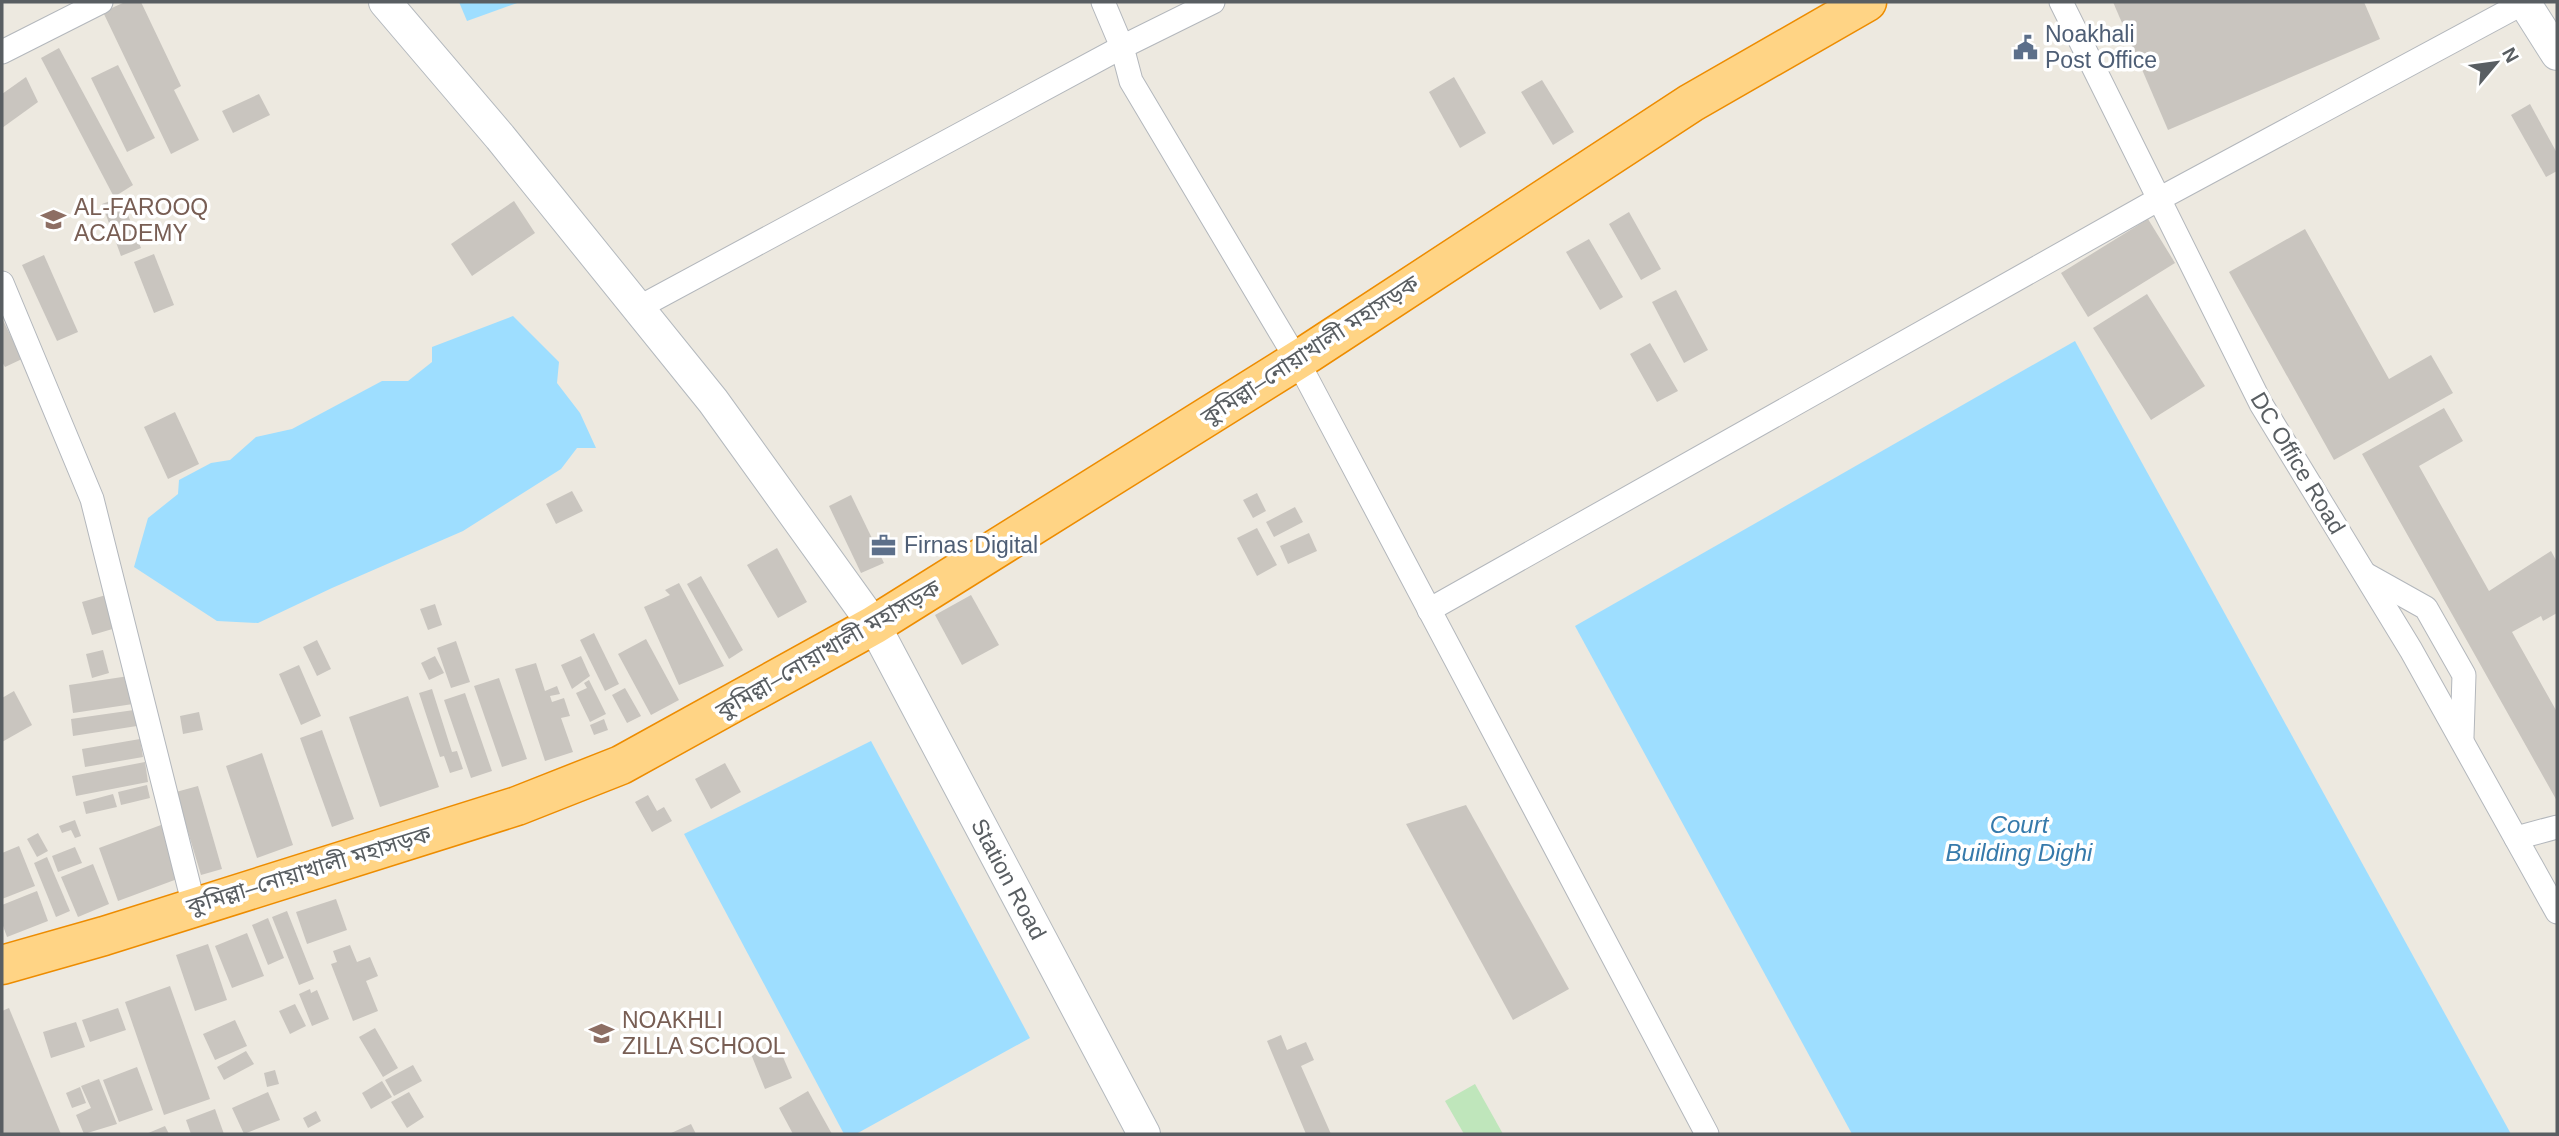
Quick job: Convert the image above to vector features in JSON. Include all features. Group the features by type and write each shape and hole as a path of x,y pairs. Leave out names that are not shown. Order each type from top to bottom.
{"highway":[{"name":"কুমিল্লা–নোয়াখালী মহাসড়ক","path":"2,965 517,806 621,765 874,625 1297,360 1691,103 1867,2"}],"main road":[{"name":"Station Road","path":"385,2 713,401 874,625 1144,1134"},
{"path":"2524,2 2557,54"}],"street":[{"path":"2,52 102,2"},
{"path":"1103,2 1122,47 1131,81 1297,360 1707,1134"},
{"path":"638,308 1122,47 1213,2"},
{"name":"DC Office Road","path":"2061,2 2261,404 2365,573 2462,740 2557,912"},
{"path":"1429,610 2159,199 2524,2"},
{"path":"2,283 92,499 194,906"},
{"path":"2365,573 2426,608 2464,675 2462,740"},
{"path":"2516,838 2557,827"}],"green space":[{"path":"1475,1084 1503,1134 1464,1134 1445,1101"}],"water":[{"path":"459,2 520,2 467,21"},
{"path":"513,316 559,362 557,383 580,413 596,448 577,448 561,469 463,531 258,623 217,621 134,567 148,518 178,494 179,480 211,463 230,460 256,437 292,429 382,381 408,381 432,362 432,347"},
{"name":"Court Building Dighi","path":"2075,341 2511,1134 1852,1134 1575,626"},
{"path":"871,741 1030,1038 856,1134 844,1134 684,834"}],"building":[{"path":"125,2 141,2 181,86 174,90 199,140 171,154 103,12"},
{"path":"2113,2 2364,2 2380,39 2168,130"},
{"path":"59,48 133,185 114,197 41,58"},
{"path":"118,65 155,138 127,152 91,78"},
{"path":"26,77 38,102 2,128 2,94"},
{"path":"1454,77 1486,133 1460,148 1429,92"},
{"path":"1542,80 1574,132 1553,145 1521,92"},
{"path":"259,94 270,115 233,133 222,111"},
{"path":"2530,104 2557,153 2557,171 2546,177 2511,115"},
{"path":"121,197 141,248 121,256 102,204"},
{"path":"514,201 535,233 472,276 451,244"},
{"path":"1629,212 1661,269 1641,280 1609,224"},
{"path":"2148,219 2175,263 2088,317 2061,273"},
{"path":"2305,229 2389,379 2431,355 2453,393 2334,460 2229,272"},
{"path":"1589,239 1623,297 1600,310 1566,252"},
{"path":"154,254 174,305 154,313 134,262"},
{"path":"44,255 78,332 57,341 22,265"},
{"path":"1676,290 1708,350 1684,363 1652,302"},
{"path":"2147,294 2205,386 2151,420 2093,328"},
{"path":"2,318 22,359 5,367 2,362"},
{"path":"1650,343 1678,391 1657,402 1630,354"},
{"path":"2444,408 2463,441 2419,466 2489,591 2551,551 2557,562 2557,613 2543,621 2541,616 2512,632 2557,712 2557,801 2362,454"},
{"path":"175,412 199,464 168,479 144,427"},
{"path":"572,491 583,511 556,524 546,504"},
{"path":"1257,493 1266,511 1253,518 1243,500"},
{"path":"851,495 884,563 861,573 829,506"},
{"path":"1295,507 1303,522 1274,537 1266,522"},
{"path":"1257,528 1277,565 1257,576 1237,538"},
{"path":"1309,533 1317,551 1288,564 1280,546"},
{"path":"777,548 807,602 778,618 747,565"},
{"path":"701,576 743,650 729,659 687,584"},
{"path":"679,583 724,666 679,685 644,607 670,595 665,590"},
{"path":"106,595 116,628 92,635 82,602"},
{"path":"971,595 999,645 962,665 935,615"},
{"path":"435,604 442,625 428,630 420,609"},
{"path":"594,633 619,684 605,691 580,640"},
{"path":"646,639 679,700 651,715 618,654"},
{"path":"317,640 331,669 317,676 303,647"},
{"path":"456,641 470,682 451,688 437,648"},
{"path":"103,650 109,673 92,678 86,654"},
{"path":"435,656 444,673 429,680 421,663"},
{"path":"581,656 590,676 572,689 561,665"},
{"path":"536,663 545,691 557,686 560,694 550,696 552,702 564,698 570,716 561,718 573,752 545,761 515,669"},
{"path":"299,665 321,716 301,725 279,674"},
{"path":"129,676 133,704 73,713 69,685"},
{"path":"499,678 527,759 502,767 474,686"},
{"path":"589,680 606,714 590,722 576,693 587,688 584,683"},
{"path":"625,688 641,716 627,723 612,695"},
{"path":"432,689 452,752 457,751 463,769 450,773 444,756 440,757 419,693"},
{"path":"14,691 32,725 2,742 2,698"},
{"path":"465,693 492,771 471,778 444,700"},
{"path":"408,696 439,787 380,807 349,717"},
{"path":"134,710 137,726 73,736 71,719"},
{"path":"199,712 203,730 183,734 180,716"},
{"path":"604,719 608,730 594,735 590,725"},
{"path":"322,730 354,819 332,827 300,738"},
{"path":"140,739 143,757 85,767 82,749"},
{"path":"262,753 293,845 257,858 226,766"},
{"path":"145,762 148,782 76,796 72,776"},
{"path":"725,763 741,792 711,809 695,779"},
{"path":"147,785 150,798 121,805 118,792"},
{"path":"198,786 222,869 201,875 176,792"},
{"path":"113,794 117,807 86,814 83,802"},
{"path":"648,795 657,811 664,807 672,821 652,832 635,802"},
{"path":"1466,805 1569,989 1513,1020 1406,824"},
{"path":"75,820 81,836 75,838 71,830 62,833 59,826"},
{"path":"161,825 180,878 118,901 99,848"},
{"path":"38,833 48,851 37,857 27,839"},
{"path":"19,846 35,886 2,899 2,853"},
{"path":"75,847 82,863 58,872 52,856"},
{"path":"47,857 70,911 56,917 34,863"},
{"path":"93,864 109,904 78,917 61,877"},
{"path":"37,891 48,921 7,937 2,923 2,905"},
{"path":"336,899 347,930 307,944 296,912"},
{"path":"287,911 314,979 299,985 272,917"},
{"path":"268,918 284,958 268,965 252,925"},
{"path":"247,933 264,976 232,988 215,946"},
{"path":"208,944 227,1000 195,1011 176,955"},
{"path":"350,945 357,962 370,957 378,976 366,981 378,1011 353,1021 331,964 337,962 333,951"},
{"path":"170,986 210,1099 164,1115 125,1002"},
{"path":"310,989 311,993 317,990 329,1019 312,1026 299,994"},
{"path":"295,1004 306,1026 290,1034 279,1011"},
{"path":"9,1008 61,1134 2,1134 2,1011"},
{"path":"118,1008 126,1030 90,1042 82,1020"},
{"path":"235,1020 247,1046 215,1060 203,1034"},
{"path":"76,1022 85,1047 51,1058 43,1032"},
{"path":"375,1028 398,1068 383,1077 359,1037"},
{"path":"1281,1035 1287,1050 1306,1042 1314,1060 1301,1066 1331,1134 1306,1134 1267,1041"},
{"path":"777,1043 792,1078 765,1089 751,1054"},
{"path":"246,1051 254,1064 224,1080 217,1067"},
{"path":"413,1065 422,1081 394,1096 385,1080"},
{"path":"137,1067 153,1110 119,1122 103,1080"},
{"path":"275,1070 279,1084 267,1087 264,1073"},
{"path":"99,1079 117,1124 84,1134 76,1115 91,1108 81,1086"},
{"path":"382,1081 392,1097 371,1109 362,1093"},
{"path":"80,1087 86,1103 72,1108 66,1093"},
{"path":"808,1091 832,1134 793,1134 779,1108"},
{"path":"268,1092 280,1120 244,1134 232,1108"},
{"path":"409,1092 424,1117 407,1128 391,1102"},
{"path":"215,1109 224,1134 191,1134 186,1120"},
{"path":"316,1111 321,1121 308,1128 303,1118"},
{"path":"691,1124 696,1134 669,1134"},
{"path":"165,1126 169,1134 146,1134"}],"place":[{"name":"Noakhali Post Office","path":"2025,47"},
{"name":"AL-FAROOQ ACADEMY","path":"54,220"},
{"name":"Firnas Digital","path":"884,545"},
{"name":"NOAKHLI ZILLA SCHOOL","path":"602,1033"}]}
